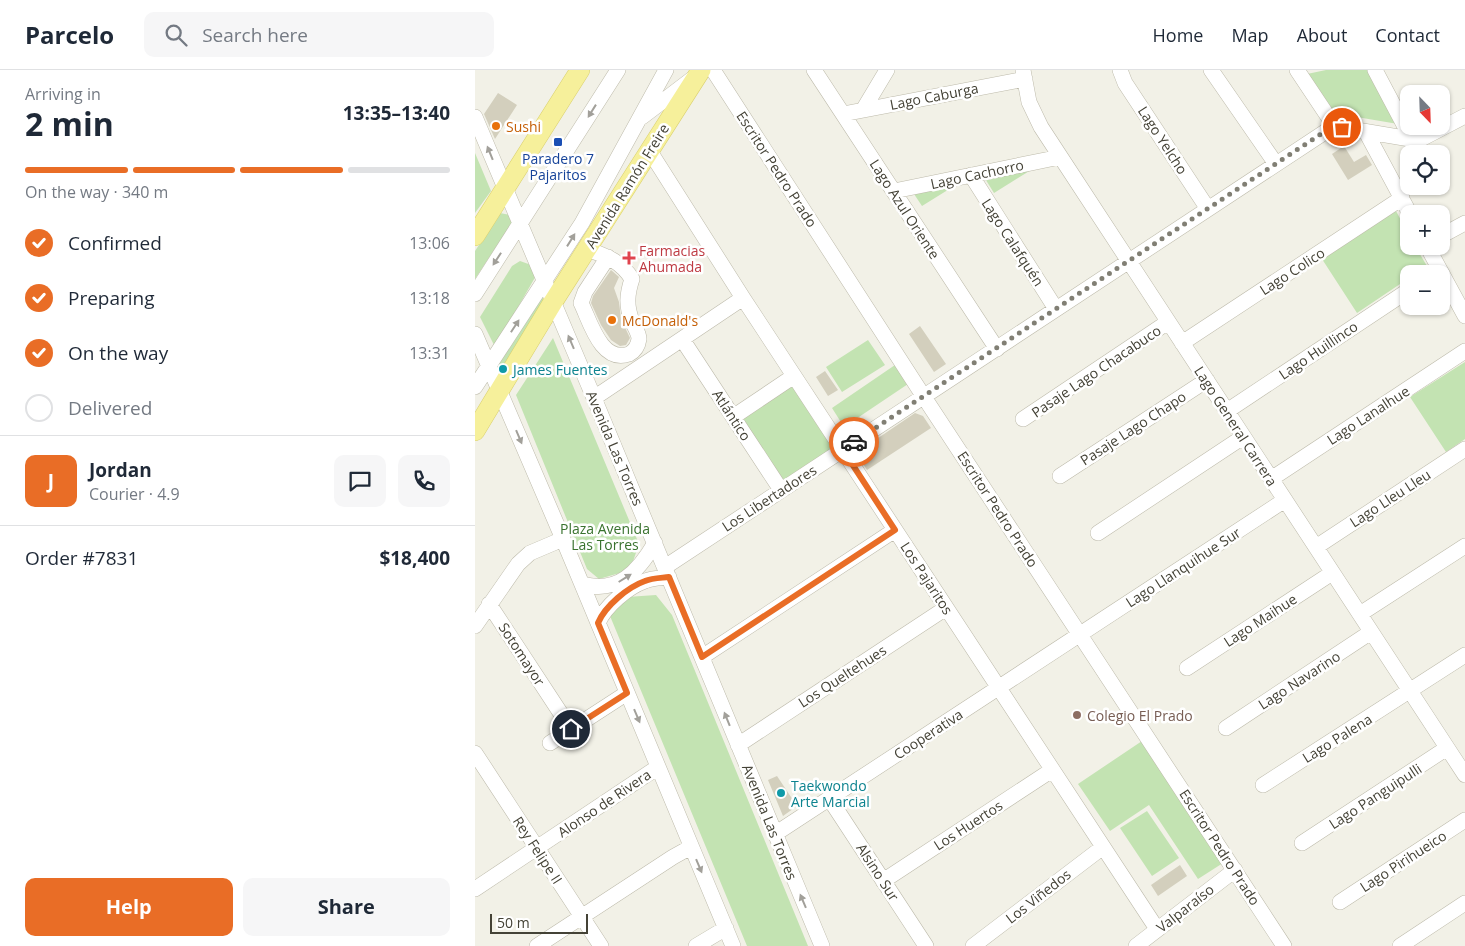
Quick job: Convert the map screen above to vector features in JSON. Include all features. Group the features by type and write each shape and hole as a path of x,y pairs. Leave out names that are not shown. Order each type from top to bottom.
{"main road":[{"path":"475,236 580,70"},
{"name":"Avenida Ramón Freire","path":"475,431 553,302 649,150 704,72"}],"street":[{"path":"475,294 618,70"},
{"path":"475,387 582,223 666,70"},
{"name":"Lago Azul Oriente","path":"814,70 997,349"},
{"path":"863,110 887,70"},
{"name":"Lago Yelcho","path":"1120,70 1125,83 1208,209"},
{"path":"1211,70 1276,164"},
{"path":"1297,70 1335,127 1412,140 1423,138 1465,116"},
{"path":"1375,70 1412,140"},
{"path":"639,119 704,72"},
{"name":"Escritor Pedro Prado","path":"704,72 924,396 1285,946"},
{"name":"Lago Caburga","path":"843,114 1024,75"},
{"name":"Lago General Carrera","path":"1024,75 1033,111 1060,157 1465,775"},
{"name":"Avenida Las Torres","path":"475,117 519,225 545,281 655,543 822,946"},
{"name":"Los Libertadores","path":"667,572 781,490 1335,127"},
{"path":"1366,132 1406,205"},
{"name":"Los Pajaritos","path":"649,150 743,298 1157,929"},
{"name":"Lago Cachorro","path":"893,191 1060,157"},
{"name":"Lago Calafquén","path":"971,175 1056,309"},
{"name":"Lago Colico","path":"1182,343 1402,198"},
{"path":"1450,231 1465,223"},
{"path":"587,249 608,257 626,268 632,279 627,299 631,318 639,337 637,347 630,354 618,356 608,353 598,338 581,303 585,292 608,257"},
{"path":"1450,290 1463,307"},
{"name":"Lago Huillinco","path":"1227,411 1400,296"},
{"path":"594,398 743,298"},
{"name":"Pasaje Lago Chacabuco","path":"1023,419 1168,322"},
{"path":"475,334 733,946"},
{"name":"Atlántico","path":"682,339 781,490"},
{"name":"Lago Lanalhue","path":"1271,479 1465,351"},
{"path":"733,417 794,376"},
{"name":"Pasaje Lago Chapo","path":"1060,476 1207,380"},
{"path":"1098,533 1243,437"},
{"name":"Lago Lleu Lleu","path":"1315,547 1465,449"},
{"name":"Lago Llanquihue Sur","path":"1080,634 1285,500"},
{"path":"702,657 895,530"},
{"path":"475,626 517,564 530,553 563,539"},
{"path":"582,584 599,587 623,579 640,566 655,543"},
{"path":"1360,614 1465,546"},
{"path":"598,623 607,608 632,587 667,572"},
{"name":"Lago Maihue","path":"1187,668 1333,573"},
{"name":"Sotomayor","path":"489,604 571,729"},
{"name":"Los Queltehues","path":"738,745 946,608"},
{"name":"Lago Navarino","path":"1226,728 1371,632"},
{"name":"Cooperativa","path":"775,834 1080,634"},
{"name":"Lago Palena","path":"1263,785 1465,656"},
{"path":"550,743 627,693"},
{"name":"Lago Panguipulli","path":"1302,843 1447,748"},
{"name":"Rey Felipe II","path":"475,753 601,946"},
{"name":"Alonso de Rivera","path":"475,889 658,767"},
{"name":"Los Huertos","path":"883,881 1052,770"},
{"name":"Alsino Sur","path":"829,798 926,946"},
{"name":"Lago Pirihueico","path":"1340,902 1465,820"},
{"name":"Los Viñedos","path":"973,946 1103,846"},
{"path":"537,946 691,847"},
{"name":"Valparaíso","path":"1136,946 1235,870"},
{"path":"1401,946 1465,903"},
{"path":"696,946 726,928"}],"green space":[{"path":"1326,70 1370,70 1398,124 1333,113 1307,74"},
{"path":"475,153 491,191 475,213"},
{"path":"1031,170 994,193 984,177"},
{"path":"959,183 922,206 912,191"},
{"path":"1396,211 1400,218 1400,255 1420,255 1426,265 1400,265 1400,284 1357,313 1322,259"},
{"path":"500,213 510,215 513,221 475,279 475,251"},
{"path":"520,261 534,266 537,274 495,347 480,317 512,266"},
{"path":"542,295 544,301 500,375 494,370"},
{"name":"Plaza Avenida Las Torres","path":"553,338 639,544 630,570 599,579 587,569 516,395"},
{"path":"868,340 885,365 842,392 826,367"},
{"path":"1465,362 1465,439 1446,452 1410,397"},
{"path":"895,365 908,384 844,427 832,408"},
{"path":"786,385 794,385 832,444 832,451 786,480 780,478 741,415"},
{"path":"656,595 672,615 808,946 747,946 610,616 627,597"},
{"path":"1142,741 1223,863 1198,879 1149,805 1110,831 1078,784"},
{"path":"1147,811 1179,858 1152,876 1120,828"}],"building":[{"name":"Sushi","path":"498,93 517,105 495,139 484,114"},
{"path":"1344,146 1354,162 1366,155 1372,165 1348,180 1332,154"},
{"name":"McDonald's","path":"611,270 619,277 614,288 619,302 621,319 630,338 626,345 620,346 611,340 601,325 591,303 593,296"},
{"path":"920,326 946,364 934,372 909,334"},
{"path":"825,371 838,390 828,396 816,377"},
{"path":"915,413 923,416 931,428 867,470 856,453"},
{"name":"Taekwondo Arte Marcial","path":"777,776 797,806 783,816 768,780"},
{"path":"1180,865 1187,876 1158,896 1151,885"}],"way so far":[{"path":"854,442 1327,130 1342,127"}],"place":[{"name":"Sushi","path":"496,126"},
{"name":"Paradero 7 Pajaritos","path":"558,142"},
{"name":"Farmacias Ahumada","path":"629,258"},
{"name":"McDonald's","path":"612,320"},
{"name":"James Fuentes","path":"503,369"},
{"name":"Colegio El Prado","path":"1077,715"},
{"name":"Taekwondo Arte Marcial","path":"781,793"}],"route":[{"path":"571,729 627,693 598,623 609,605 632,587 650,579 669,577 702,657 895,530 843,450 854,442"}]}
